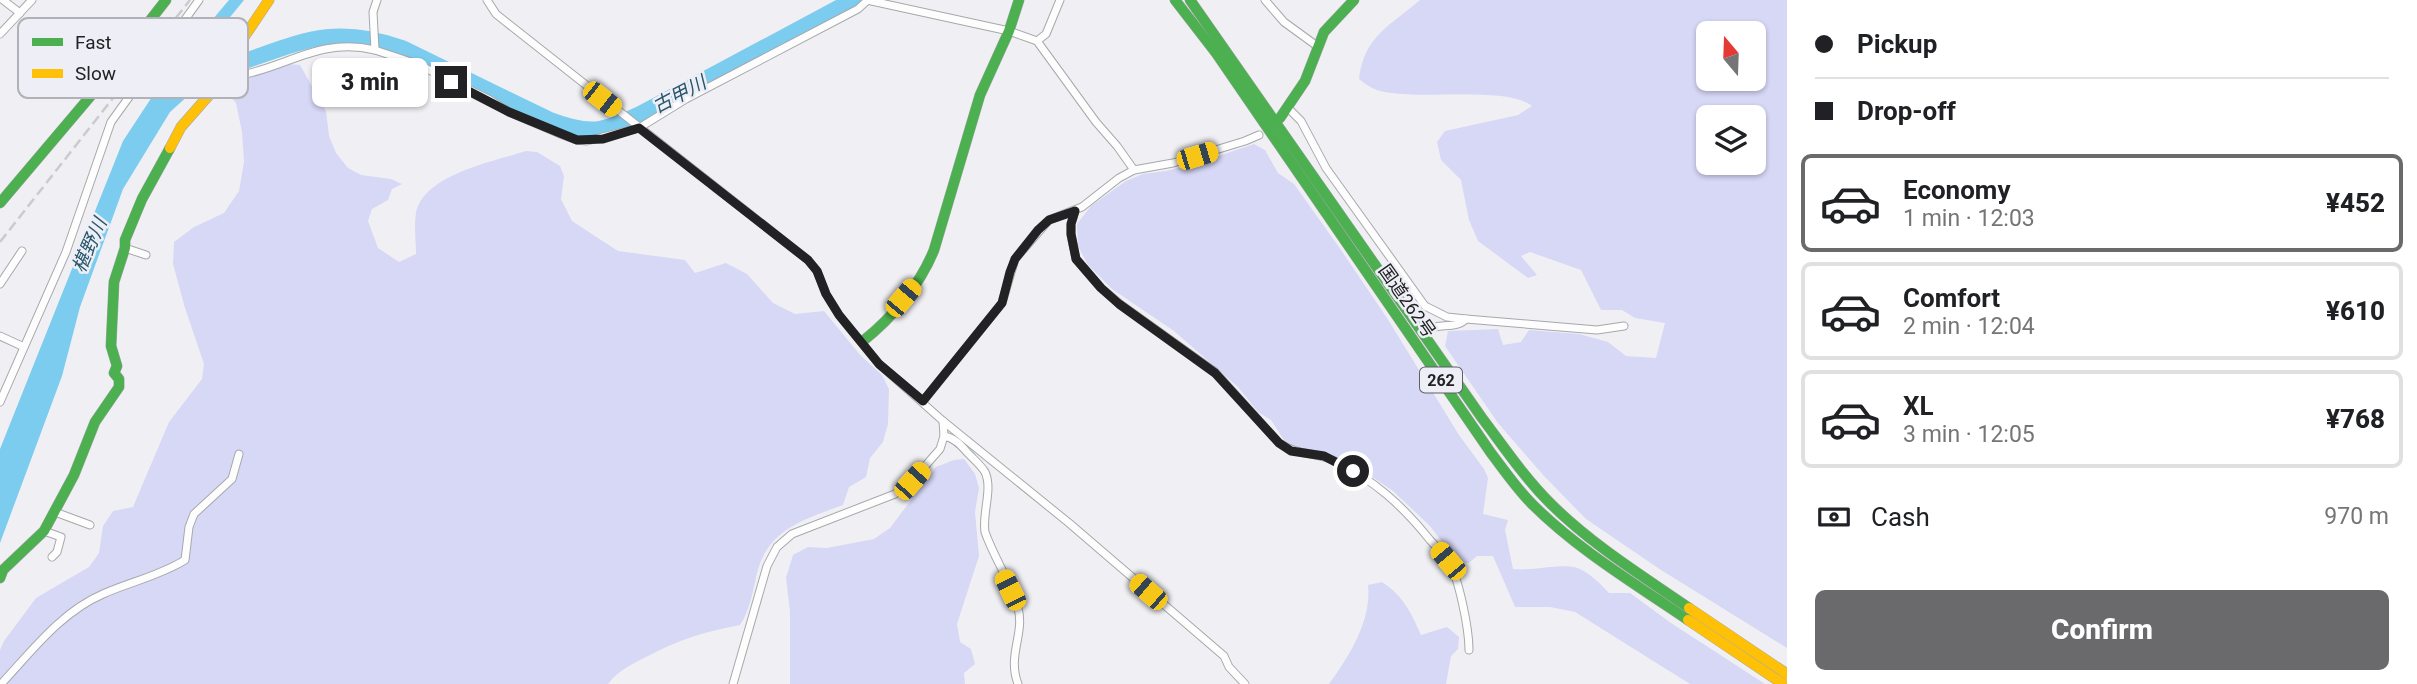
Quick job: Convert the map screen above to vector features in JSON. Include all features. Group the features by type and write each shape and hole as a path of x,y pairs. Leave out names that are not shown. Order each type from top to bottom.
{"main road":[{"path":"152,18 166,0"},
{"path":"248,30 269,0"},
{"path":"863,341 881,327 926,270 980,95 1009,31 1019,0"},
{"name":"国道262号","path":"1175,0 1230,74 1483,443 1530,502 1556,526 1608,565 1783,684"},
{"name":"国道262号","path":"1190,0 1506,450 1551,504 1616,558 1787,674"},
{"path":"1280,118 1305,80 1317,46 1335,19 1354,0"},
{"path":"0,203 89,98"},
{"path":"0,578 3,570 44,531 74,475 95,422 119,387 119,379 114,373 117,366 111,346 111,334 114,282 125,240 142,199 181,127 206,98"}],"street":[{"path":"3,0 20,13"},
{"path":"0,34 32,0"},
{"path":"186,18 199,0"},
{"path":"374,48 373,12 377,0"},
{"path":"487,0 506,22 808,260 817,271 826,294 839,315 863,341 879,364 943,421 1069,523 1224,656 1229,667 1245,684"},
{"path":"248,71 327,48 374,48 416,64 509,112 577,140 603,139 639,127 686,99 858,9 867,0 1009,31 1037,41 1134,170"},
{"path":"1037,41 1046,34 1060,0"},
{"path":"1265,0 1284,22 1317,46"},
{"path":"1,399 66,252 111,122 128,98"},
{"path":"1289,108 1301,121 1326,168 1425,306 1447,317 1466,319 1597,330 1624,326"},
{"path":"923,401 1002,303 1015,259 1049,220 1075,211 1134,170 1173,163 1259,135"},
{"path":"1075,211 1071,234 1076,259 1101,288 1215,373 1279,443 1291,451 1324,456 1370,480 1420,526 1448,561 1454,574 1469,636 1469,650"},
{"path":"125,248 146,255"},
{"path":"0,284 22,251"},
{"path":"1412,337 1431,326 1456,326 1466,319"},
{"path":"0,336 24,347"},
{"path":"733,684 767,566 777,547 792,534 895,494 912,481 940,449 944,436 943,421"},
{"path":"944,436 958,442 983,469 986,476 983,520 985,532 1018,608 1018,635 1013,663 1018,684"},
{"path":"1,684 63,618 102,594 170,569 185,560 189,527 194,513 232,480 239,454"},
{"path":"55,512 90,525"},
{"path":"44,531 61,537 58,555"}],"shaded area":[{"path":"1420,0 1787,0 1787,648 1661,570 1586,519 1498,423 1445,346 1448,331 1498,329 1503,345 1521,342 1529,330 1579,334 1608,342 1626,356 1656,358 1665,323 1635,318 1622,310 1601,310 1581,270 1530,252 1521,256 1537,275 1528,278 1478,241 1469,220 1461,180 1441,160 1437,142 1445,131 1518,115 1532,106 1502,96 1414,95 1375,89 1359,79 1362,64 1366,52 1389,25"},
{"path":"288,64 300,65 326,111 329,136 336,153 348,168 361,175 391,179 402,184 392,189 388,200 372,209 368,221 378,248 399,262 416,254 416,210 425,195 436,185 482,164 526,151 537,152 560,166 564,176 561,199 572,221 618,251 685,260 695,273 726,263 747,274 773,303 795,314 824,311 861,356 882,375 889,389 888,424 883,442 870,458 866,477 849,487 843,505 802,521 779,536 770,546 762,558 749,606 740,625 704,633 670,645 626,668 608,684 0,684 0,650 4,641 36,598 89,567 99,553 103,526 113,511 133,507 169,422 202,379 204,364 173,264 174,242 194,227 224,213 239,191 244,162 242,132 236,103 231,98 248,98 248,78"},
{"path":"1254,144 1265,150 1278,173 1294,184 1341,250 1387,318 1459,435 1484,469 1488,478 1483,514 1508,520 1505,530 1513,569 1561,566 1584,571 1609,593 1630,593 1765,684 1690,684 1575,612 1550,607 1515,607 1493,556 1477,556 1469,563 1458,563 1430,526 1393,491 1331,454 1298,450 1286,443 1271,420 1258,412 1238,387 1174,331 1112,289 1088,265 1078,246 1077,224 1091,206 1126,181 1143,174 1198,163"},
{"path":"964,459 975,474 979,488 975,512 979,556 957,624 960,642 971,649 975,664 964,673 965,684 790,684 790,611 786,578 793,555 808,547 827,548 874,539 890,528 936,467"},
{"path":"1382,582 1406,605 1421,635 1447,627 1459,637 1458,649 1451,656 1446,684 1329,684 1358,638 1366,611 1368,585"}],"water":[{"path":"229,0 244,0 229,18 214,18"},
{"name":"椹野川","path":"151,98 186,98 170,112 123,189 80,307 62,376 0,543 0,449 123,141"}],"waterway":[{"name":"古甲川","path":"248,60 293,44 332,37 376,40 402,48 550,120 576,128 596,129 616,125 640,114 853,0"}],"railway":[{"path":"176,18 190,0"},
{"path":"0,242 113,98"}],"traffic: fast":[{"path":"152,18 166,0"},
{"path":"863,341 904,300 921,276 934,250 980,95 1009,31 1019,0"},
{"path":"1175,0 1216,53 1491,453 1521,492 1549,520 1587,551 1688,620"},
{"path":"1190,0 1482,418 1523,472 1550,503 1582,532 1689,608"},
{"path":"1280,118 1305,81 1324,32 1354,0"},
{"path":"0,203 89,98"},
{"path":"0,578 3,570 44,531 74,475 95,422 119,387 119,379 114,373 117,366 111,346 114,282 125,240 142,199 170,148"}],"traffic: slow":[{"path":"248,31 269,0"},
{"path":"170,148 181,127 206,98"},
{"path":"1689,608 1787,674"},
{"path":"1688,620 1783,684"}],"route":[{"path":"451,82 509,112 577,140 603,139 639,128 808,260 817,271 826,294 839,315 863,341 879,364 923,401 1002,303 1015,259 1038,230 1049,220 1075,211 1071,234 1076,259 1101,288 1215,373 1279,443 1291,451 1324,456 1353,471"}]}
